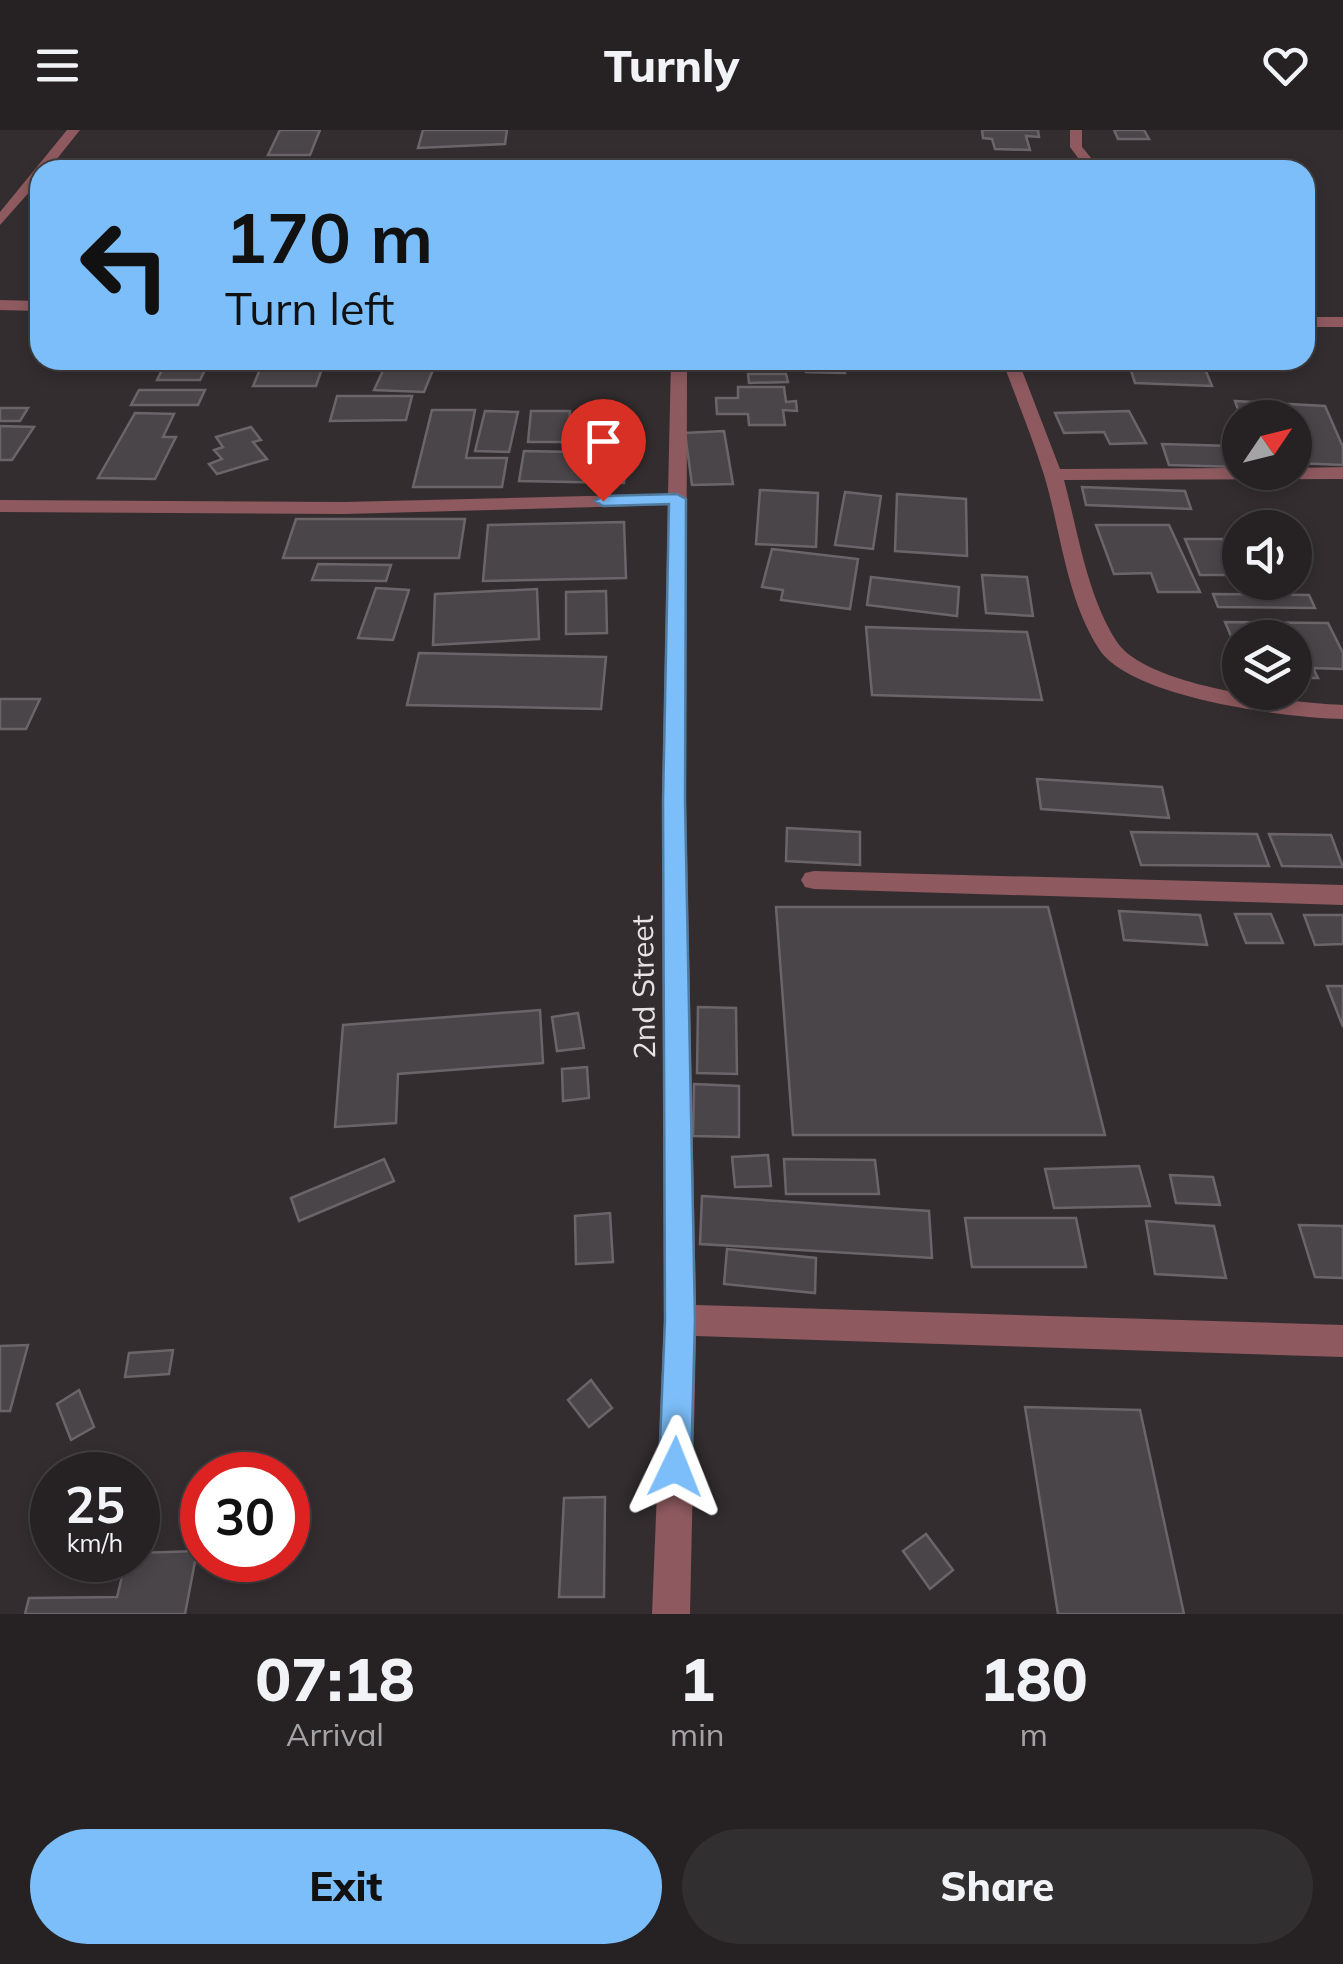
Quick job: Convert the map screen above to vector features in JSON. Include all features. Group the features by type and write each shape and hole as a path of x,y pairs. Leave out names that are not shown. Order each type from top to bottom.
{"street":[{"path":"49,160 74,130"},
{"path":"1076,130 1076,147 1086,160"},
{"path":"0,221 30,184"},
{"path":"0,305 30,306"},
{"path":"1315,322 1343,322"},
{"name":"2nd Street","path":"671,1614 680,1320 674,802 679,370"},
{"path":"1014,370 1053,475 1082,588 1108,648 1144,673 1220,697 1306,711 1343,712"},
{"path":"1053,475 1343,473"},
{"path":"0,506 344,508 677,499"},
{"path":"814,880 1343,894"},
{"path":"680,1320 1343,1341"}],"building":[{"path":"280,130 320,130 310,155 268,155"},
{"path":"423,130 507,130 505,144 418,148"},
{"path":"982,130 1038,130 1039,137 1026,136 1030,150 995,149 992,139 983,138"},
{"path":"1114,130 1144,130 1149,139 1118,139"},
{"path":"162,370 205,370 200,380 157,380"},
{"path":"260,370 322,370 316,386 253,386"},
{"path":"383,370 433,370 424,392 374,390"},
{"path":"845,370 845,373 806,372"},
{"path":"1131,370 1205,370 1212,386 1135,383"},
{"path":"748,374 786,374 788,382 749,383"},
{"path":"738,387 784,387 786,402 796,401 797,411 783,410 785,425 749,425 748,414 717,414 716,398 738,398"},
{"path":"139,390 205,390 198,405 131,405"},
{"path":"337,396 412,396 406,420 330,421"},
{"path":"1312,405 1325,406 1343,447 1343,465 1312,464"},
{"path":"0,408 28,408 20,421 0,421"},
{"path":"432,410 475,410 466,458 507,458 502,487 413,487"},
{"path":"485,411 518,412 509,452 475,451"},
{"path":"531,411 570,411 568,442 528,442"},
{"path":"1129,411 1146,443 1110,444 1104,432 1064,433 1055,413"},
{"path":"580,412 630,413 624,483 519,481 524,451 575,452"},
{"path":"135,413 174,414 163,437 176,437 155,479 98,478"},
{"path":"0,426 34,427 12,460 0,460"},
{"path":"251,427 261,440 253,442 267,459 217,474 209,464 222,459 214,450 223,447 216,437"},
{"path":"724,431 733,484 692,485 685,433"},
{"path":"1162,444 1222,446 1222,466 1169,465"},
{"path":"1082,487 1185,491 1191,509 1086,505"},
{"path":"760,490 818,493 816,547 756,544"},
{"path":"845,492 881,496 873,549 835,545"},
{"path":"897,494 966,499 967,556 895,551"},
{"path":"296,519 465,519 459,558 283,558"},
{"path":"624,522 626,578 483,581 488,525"},
{"path":"1096,525 1169,525 1200,592 1158,592 1151,573 1114,574"},
{"path":"1185,539 1222,539 1222,575 1200,575"},
{"path":"772,549 858,559 850,609 781,600 783,590 762,587"},
{"path":"318,564 391,565 386,581 312,580"},
{"path":"982,575 1027,577 1033,616 986,613"},
{"path":"871,577 959,587 957,616 867,605"},
{"path":"376,588 409,590 393,640 358,638"},
{"path":"537,589 539,639 433,645 435,594"},
{"path":"606,591 607,633 566,634 566,592"},
{"path":"1213,594 1222,594 1222,600 1311,600 1315,608 1218,607"},
{"path":"1312,623 1328,623 1343,653 1343,669 1313,668 1318,678 1312,678"},
{"path":"866,627 1027,632 1042,700 872,695"},
{"path":"419,653 606,657 601,709 407,705"},
{"path":"0,699 40,699 26,729 0,729"},
{"path":"1037,779 1162,787 1169,818 1041,809"},
{"path":"787,828 860,832 860,865 786,861"},
{"path":"1131,832 1257,834 1269,866 1141,865"},
{"path":"1269,834 1331,835 1343,867 1282,866"},
{"path":"776,907 1048,907 1105,1135 793,1135"},
{"path":"1119,911 1200,915 1207,945 1124,940"},
{"path":"1235,914 1271,914 1283,943 1246,943"},
{"path":"1304,915 1343,915 1343,944 1315,945"},
{"path":"1327,986 1343,986 1343,1027"},
{"path":"698,1007 736,1008 737,1074 697,1073"},
{"path":"540,1010 543,1063 398,1074 396,1123 335,1127 343,1025"},
{"path":"578,1013 584,1048 557,1051 552,1017"},
{"path":"587,1067 589,1098 563,1101 562,1069"},
{"path":"694,1084 739,1086 739,1137 693,1136"},
{"path":"768,1155 771,1186 735,1187 732,1157"},
{"path":"384,1159 394,1181 299,1221 291,1198"},
{"path":"784,1159 875,1160 879,1194 786,1194"},
{"path":"1139,1166 1150,1206 1054,1208 1045,1169"},
{"path":"1170,1175 1213,1177 1220,1205 1176,1203"},
{"path":"702,1196 929,1211 932,1258 700,1244"},
{"path":"610,1213 613,1262 576,1264 575,1216"},
{"path":"965,1218 1076,1218 1086,1267 972,1267"},
{"path":"1146,1221 1214,1226 1226,1278 1155,1274"},
{"path":"1299,1225 1343,1226 1343,1278 1315,1277"},
{"path":"727,1249 816,1258 815,1293 724,1284"},
{"path":"28,1345 10,1411 0,1411 0,1346"},
{"path":"173,1350 169,1374 125,1377 129,1353"},
{"path":"591,1380 612,1408 589,1427 568,1400"},
{"path":"79,1390 94,1427 71,1440 57,1404"},
{"path":"1025,1407 1140,1410 1184,1614 1058,1614"},
{"path":"605,1497 604,1597 559,1597 564,1498"},
{"path":"926,1534 953,1570 930,1589 903,1551"},
{"path":"160,1552 180,1552 180,1582 191,1582 185,1614 25,1614 29,1598 117,1597 121,1582 160,1582"}],"route":[{"path":"603,501 677,499 674,802 680,1320 675,1467"}]}
